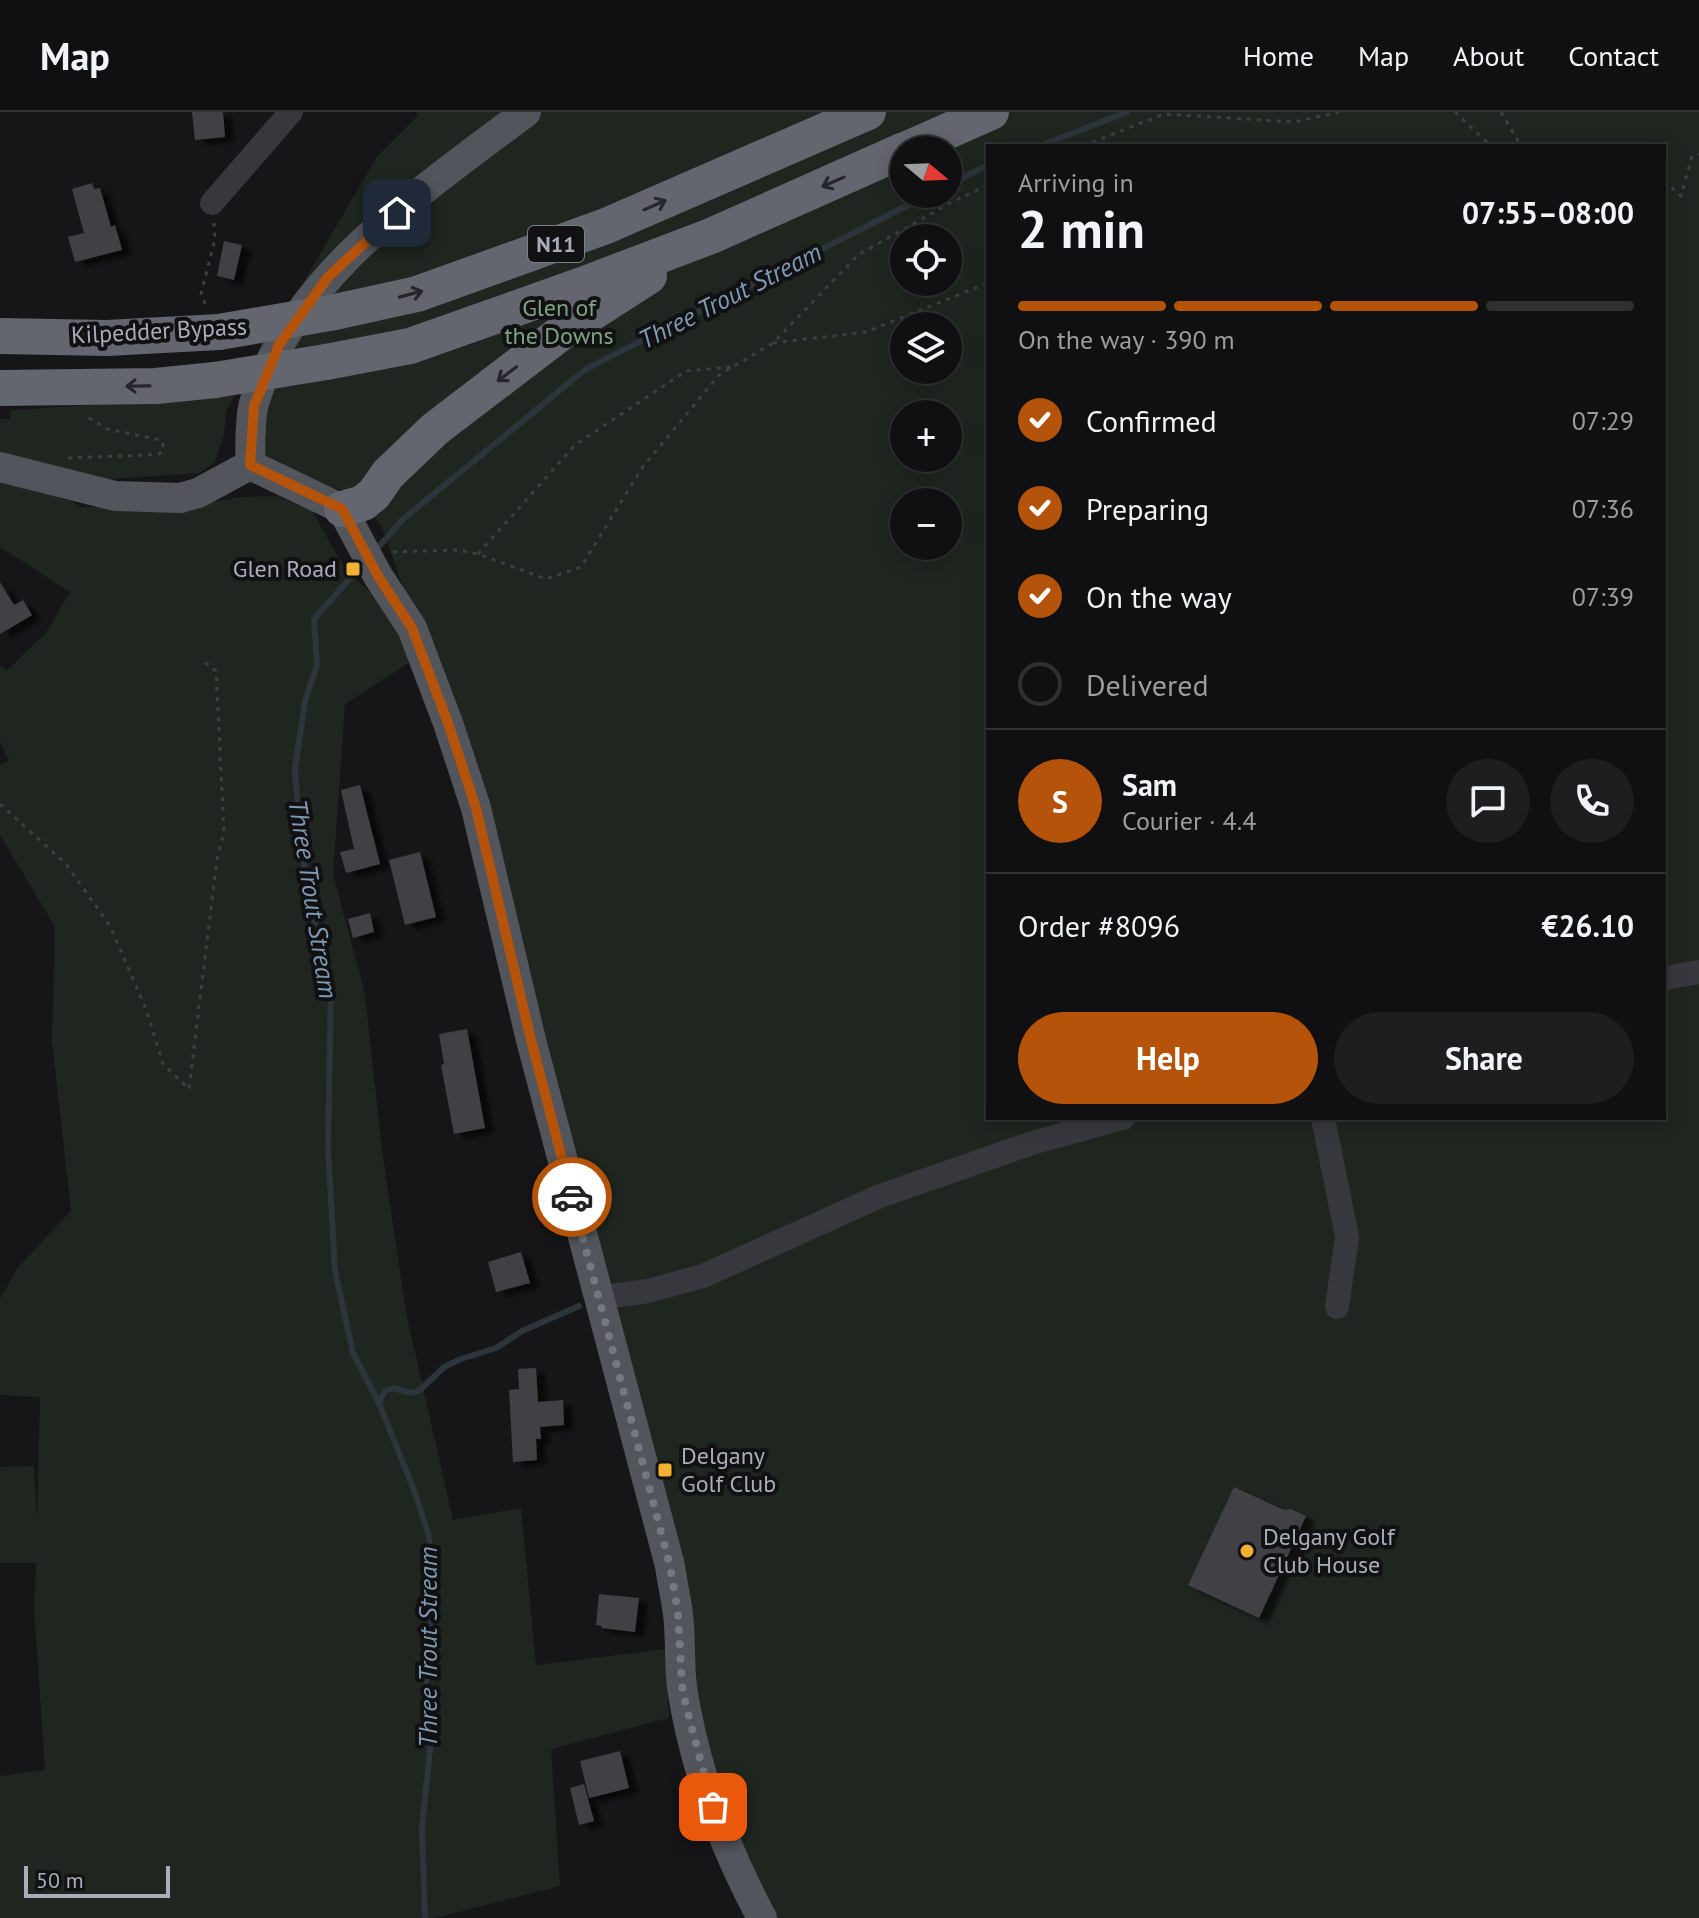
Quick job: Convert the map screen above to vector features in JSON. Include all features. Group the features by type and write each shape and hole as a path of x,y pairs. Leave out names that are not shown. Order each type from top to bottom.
{"highway":[{"name":"N11","path":"769,156 813,122 838,112"},
{"name":"N11","path":"769,156 868,112"},
{"name":"N11","path":"936,136 991,112"},
{"name":"Kilpedder Bypass","path":"0,336 107,338 212,318 335,312 417,294 606,226 769,156"},
{"name":"N11","path":"342,509 363,503 435,429 562,332 711,236 890,156"},
{"name":"Kilpedder Bypass","path":"0,388 156,386 215,380 410,346 711,236"}],"main road":[{"path":"250,465 254,406 259,393 279,345 328,277 420,192 526,112"},
{"path":"0,467 115,496 180,498 198,493 250,465"},
{"path":"250,465 342,509 374,557 412,628 448,723 476,808 531,1040 670,1566 678,1613 682,1685 690,1728 713,1807 734,1864 762,1918"}],"lane":[{"path":"212,203 291,112"},
{"path":"1666,978 1699,972"},
{"path":"598,1298 648,1291 703,1276 880,1196 1035,1142 1116,1120"},
{"path":"1323,1120 1347,1237 1337,1307"}],"path":[{"path":"1088,144 1164,114 1294,122 1339,112"},
{"path":"1455,112 1489,144"},
{"path":"1501,112 1520,144"},
{"path":"1666,183 1681,196 1692,156 1699,154"},
{"path":"374,557 457,550 478,554 546,579 581,567 642,468 719,375 773,343 858,255 986,186"},
{"path":"212,203 215,239 201,294 212,318"},
{"path":"773,343 866,332 986,284"},
{"path":"478,554 575,445 686,371 733,366"},
{"path":"66,461 68,457 116,458 159,454 164,448 161,440 107,429 78,411"},
{"path":"0,804 66,864 110,926 146,1009 163,1064 189,1089 215,873 224,832 216,671 202,660"}],"green space":[{"name":"Glen of the Downs","path":"416,112 1699,112 1699,1918 771,1918 745,1862 701,1726 405,592 381,525 350,492 308,482 265,461 259,407 292,302 376,158 418,116"},
{"path":"234,396 226,412 224,435 215,462 200,473 93,480 0,457 0,419 10,419 11,410"},
{"path":"0,478 81,507 277,496 312,511 347,572 376,597 413,660 345,704 333,874 365,994 382,1150 406,1312 453,1520 521,1508 536,1665 666,1649 669,1718 551,1749 560,1886 435,1918 0,1918 0,1776 45,1770 34,1609 36,1563 0,1563 0,1467 34,1466 37,1519 40,1397 0,1395 0,1298 19,1266 71,1211 52,1041 55,927 0,835 0,765 9,760 0,742 0,665 6,671 46,633 70,592 0,547"}],"building":[{"path":"192,112 223,112 225,137 195,140"},
{"path":"92,183 94,189 100,188 111,227 115,225 122,250 75,262 68,237 84,233 72,189"},
{"path":"224,241 242,245 234,280 217,276"},
{"path":"0,582 14,605 23,600 32,615 0,634"},
{"path":"360,785 380,864 346,873 340,852 354,849 341,790"},
{"path":"420,852 436,917 405,925 389,860"},
{"path":"370,913 374,932 353,938 348,919"},
{"path":"467,1029 485,1128 454,1134 441,1065 444,1064 439,1034"},
{"path":"521,1252 530,1283 496,1292 488,1262"},
{"path":"536,1368 538,1402 563,1400 564,1425 540,1427 541,1439 536,1439 537,1460 513,1462 509,1390 519,1389 518,1369"},
{"name":"Delgany Golf Club House","path":"1234,1487 1284,1510 1291,1509 1306,1516 1259,1618 1188,1585"},
{"path":"599,1594 639,1598 635,1632 596,1625"},
{"path":"620,1751 629,1788 589,1798 580,1761"},
{"path":"584,1784 594,1821 579,1825 570,1788"}],"waterway":[{"name":"Three Trout Stream","path":"1045,144 1127,112"},
{"name":"Three Trout Stream","path":"962,178 986,166"},
{"name":"Three Trout Stream","path":"375,551 402,520 586,369 902,208"},
{"name":"Three Trout Stream","path":"362,565 314,619 317,665 305,701 295,769 300,842 315,925 331,982 328,1149 335,1271 353,1353 379,1403 429,1536 433,1605 426,1683 431,1740 422,1827 425,1918"},
{"path":"379,1403 385,1391 394,1388 411,1393 420,1390 444,1367 496,1348 522,1331 579,1306"}],"way so far":[{"path":"572,1197 670,1566 678,1613 682,1685 690,1728 713,1807"}],"place":[{"name":"Glen Road","path":"353,569"},
{"name":"Delgany Golf Club","path":"665,1470"},
{"name":"Delgany Golf Club House","path":"1247,1551"}],"route":[{"path":"397,213 328,277 279,345 254,406 250,465 342,509 378,576 412,628 476,808 572,1197"}]}
